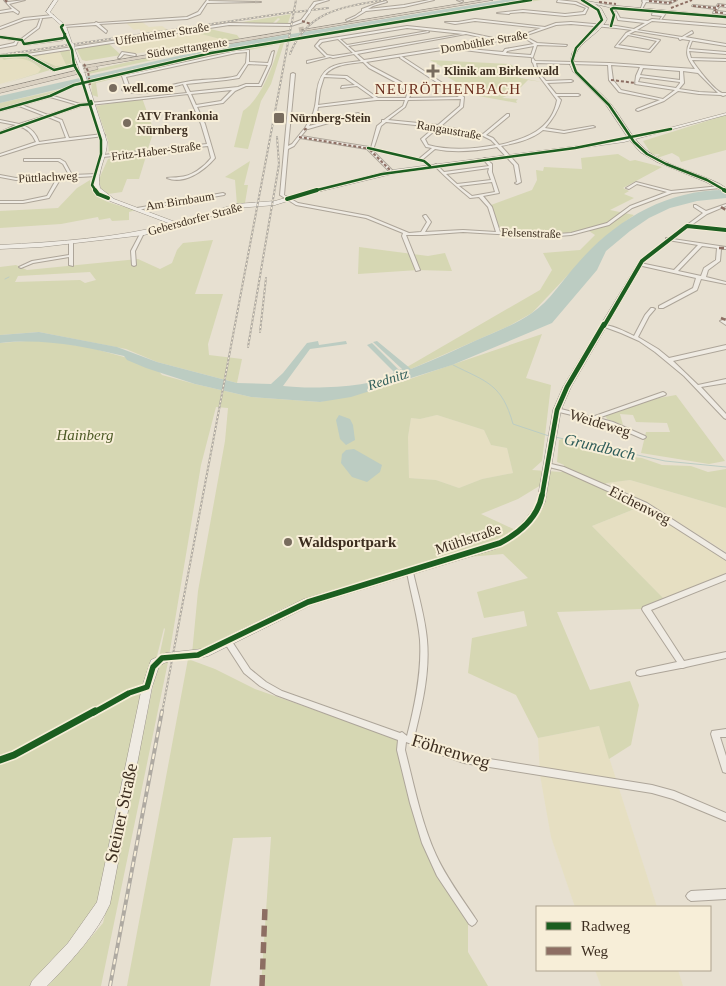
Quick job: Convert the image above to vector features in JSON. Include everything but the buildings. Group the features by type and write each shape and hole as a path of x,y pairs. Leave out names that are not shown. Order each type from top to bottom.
{"highway":[{"path":"304,30 481,0"},
{"path":"462,3 486,0"},
{"path":"462,3 492,0"},
{"path":"462,3 498,0"},
{"name":"Südwesttangente","path":"185,49 289,32"},
{"path":"0,88 71,74 92,62 121,55 185,49"},
{"path":"0,88 81,69 185,49"},
{"path":"0,88 54,70 81,69"}],"main road":[{"path":"589,1 608,10 615,8"},
{"path":"589,1 615,8"},
{"path":"600,7 642,8 725,16"},
{"path":"600,7 605,18 605,26"},
{"path":"608,10 611,19"},
{"path":"605,18 611,19"},
{"path":"611,19 581,49 574,63 580,73 616,109 641,148 655,159 723,189"},
{"name":"Gebersdorfer Straße","path":"507,156 536,153"},
{"name":"Gebersdorfer Straße","path":"392,172 485,159"},
{"path":"97,175 96,186 103,194 137,209"}],"street":[{"path":"7,1 24,0"},
{"path":"56,0 48,10 64,26 81,69 103,135 105,147 97,175"},
{"path":"298,23 304,19 315,3 328,0"},
{"path":"363,10 404,6 433,0"},
{"path":"458,0 462,3"},
{"path":"642,8 645,1 669,3 676,0"},
{"path":"7,1 13,10 18,13"},
{"path":"64,26 190,17 199,14 207,1 260,2"},
{"path":"347,20 372,4 386,2"},
{"path":"509,13 524,11 565,15 584,13 588,8 567,2"},
{"path":"693,6 716,8 718,5 726,6"},
{"path":"615,8 619,19 647,22"},
{"path":"716,8 714,12 725,16 719,25"},
{"path":"0,12 13,10"},
{"path":"565,15 571,23"},
{"path":"0,28 24,19 41,19 52,16"},
{"path":"23,42 38,27 41,19"},
{"path":"627,34 659,42 650,51 616,46 627,34 633,30 647,22 661,19 726,26"},
{"path":"457,22 475,20 545,28"},
{"path":"96,23 106,32"},
{"name":"Uffenheimer Straße","path":"54,70 27,56 229,24 284,26 298,23"},
{"name":"Dombühler Straße","path":"322,76 327,69 333,66 401,57 522,36 556,24 571,23 605,26"},
{"path":"605,26 690,41 726,45"},
{"path":"329,57 322,53 316,45 339,38 406,28 434,30 500,40"},
{"path":"348,46 434,30"},
{"path":"680,39 692,32"},
{"path":"308,62 464,34"},
{"path":"522,36 535,45"},
{"path":"0,37 23,42 61,39"},
{"path":"339,38 377,72 404,86 409,94 409,98 404,106 383,121 376,131 370,148"},
{"path":"0,47 15,44 17,41"},
{"path":"690,41 688,50 691,59 699,71 725,95"},
{"path":"111,42 115,46"},
{"path":"463,98 462,106 422,141 434,148 452,150 524,140 542,130 560,100 537,72 533,58 535,45"},
{"path":"504,54 506,50 535,45 566,45"},
{"path":"454,48 574,63 699,71"},
{"path":"119,50 121,55"},
{"path":"688,50 726,53"},
{"path":"238,78 247,63 249,52 242,51 124,76 127,85 124,90 168,88 184,83 238,78 246,85"},
{"path":"461,58 466,51"},
{"path":"194,106 225,101 232,91 246,85 260,85 270,64 273,52"},
{"path":"401,57 463,98"},
{"path":"691,59 726,60"},
{"path":"247,63 270,64"},
{"path":"608,64 610,76 620,91 663,100"},
{"path":"642,66 635,82 637,83 676,90 725,95"},
{"path":"638,110 663,100 676,90 682,81 682,70"},
{"path":"287,200 282,194 294,74"},
{"path":"288,148 299,137 314,115 318,88 322,76 344,76 377,99"},
{"path":"638,76 682,81"},
{"path":"545,82 571,81"},
{"path":"177,178 195,173 213,158 184,83"},
{"path":"342,87 358,85"},
{"path":"0,133 80,105 188,92 240,88"},
{"path":"126,100 125,95 128,91"},
{"path":"691,96 711,98 711,94"},
{"path":"557,95 578,95"},
{"path":"0,110 50,96 80,105"},
{"path":"316,106 377,99 463,98"},
{"path":"20,105 62,122 68,139"},
{"path":"305,129 358,114"},
{"path":"484,135 508,114"},
{"path":"536,153 634,139 726,114"},
{"path":"0,121 19,125 34,132 38,143"},
{"name":"Rangaustraße","path":"383,121 438,126 484,135 497,145 517,168 519,182 517,183"},
{"path":"542,130 564,132 593,127"},
{"path":"0,155 38,143 103,135"},
{"path":"299,137 370,148 392,172"},
{"name":"Fritz-Haber-Straße","path":"103,156 209,145"},
{"path":"421,159 434,148"},
{"name":"Gebersdorfer Straße","path":"485,159 507,156"},
{"path":"436,165 471,197 498,193 493,181 491,167 485,159"},
{"path":"25,160 59,160 64,163 71,176"},
{"path":"443,173 491,167"},
{"name":"Gebersdorfer Straße","path":"0,247 142,234 236,206 272,204 392,172"},
{"name":"Püttlachweg","path":"0,176 16,179 97,175"},
{"path":"0,202 23,202 48,198 60,176"},
{"path":"456,185 493,181"},
{"path":"628,188 636,182 671,192"},
{"name":"Felsenstraße","path":"287,200 298,204 367,217 405,233 498,232 539,236 571,234 608,224 631,207 671,192 723,189"},
{"name":"Am Birnbaum","path":"137,209 222,194"},
{"path":"480,195 490,207 498,232"},
{"path":"695,206 706,213"},
{"name":"Mühlstraße","path":"198,655 308,602 492,546 514,536 536,514 541,502 557,410 567,387 640,264 644,258 668,239 706,213 724,207"},
{"path":"137,209 178,224"},
{"path":"422,234 429,222 425,216"},
{"path":"690,225 726,230"},
{"path":"405,233 418,270"},
{"path":"134,265 133,251 142,234"},
{"path":"668,239 726,248"},
{"path":"71,242 69,256 71,265"},
{"path":"675,272 700,245"},
{"path":"661,307 695,288 706,268 718,261 719,248"},
{"path":"22,267 32,262 69,256"},
{"path":"640,264 726,283"},
{"path":"636,337 647,315 653,309"},
{"path":"726,320 722,321 726,324"},
{"path":"604,326 636,337 650,345 699,386 726,417"},
{"path":"668,360 726,347"},
{"path":"699,386 726,381"},
{"path":"593,418 663,394"},
{"name":"Weideweg","path":"557,410 593,418 643,437"},
{"name":"Eichenweg","path":"547,465 562,468 645,505 726,557"},
{"path":"410,572 423,630 424,662 417,712 401,750 423,834 432,858 472,921"},
{"path":"683,665 646,609 726,577"},
{"name":"Föhrenweg","path":"228,642 247,671 262,684 318,708 406,737 464,759 652,789 674,795 726,817"},
{"name":"Steiner Straße","path":"37,986 63,961 86,934 103,904 153,667 158,660 166,657 198,655"},
{"path":"640,673 726,655"},
{"path":"726,733 716,734 726,769"},
{"path":"691,896 726,894"}],"shaded area":[{"path":"125,22 142,22 149,27 162,26 168,30 144,34 139,29 134,30"},
{"path":"186,30 225,40 133,54 125,53 115,43"},
{"path":"59,50 66,65 56,66 35,56"},
{"path":"0,57 5,60 24,58 41,69 38,73 0,84"},
{"path":"437,415 484,430 491,445 507,448 513,473 482,479 459,488 436,480 409,478 408,437 411,418 420,419"},
{"path":"630,480 726,508 726,552 651,505 607,483"},
{"path":"642,506 658,514 726,561 726,573 665,600 592,526"},
{"path":"599,726 657,906 575,906 551,837 540,775 538,738"},
{"path":"595,971 678,971 683,986 601,986"}],"green space":[{"path":"533,0 541,0 332,33"},
{"path":"291,14 288,23 290,24 276,23 280,19 278,18 272,24 243,22"},
{"path":"205,28 237,35 240,39 145,53 224,40 186,30"},
{"path":"285,40 271,84 261,101 248,149 234,147 243,111 261,90 280,44 166,66 96,83 98,97 92,95 91,81 171,62"},
{"path":"108,43 121,55 86,61 82,60 76,48"},
{"path":"225,44 89,74 89,71 163,54"},
{"path":"69,49 74,65 54,69 31,57 32,55 23,56 50,70 0,85 38,73 41,69 28,61 19,59 4,60 0,56 48,50 36,55 52,52 35,57 56,66 66,65 59,51"},
{"path":"430,60 510,64 513,66 516,77 542,82 528,80 516,92 502,98 518,99 517,103 473,95 487,96 472,86 456,82 444,75 453,73"},
{"path":"63,89 50,95 0,109 0,103"},
{"name":"ATV Frankonia Nürnberg","path":"142,98 154,131 147,151 109,155 108,141 96,106"},
{"path":"726,115 726,150 681,162 679,157 672,153 655,157 660,154 652,155 643,141"},
{"path":"147,153 139,179 127,179 122,192 108,194 101,189 99,179 108,159"},
{"path":"618,154 630,161 635,160 662,167 623,188 629,191 624,194 634,198 610,210 634,215 602,239 532,313 509,326 411,369 407,367 540,290 552,270 543,253 580,250 595,235 589,231 537,235 498,232 491,205 532,190 537,180 536,170 543,171 544,167 582,169 581,158"},
{"path":"250,161 244,185 248,185 245,203 237,205 235,180 225,177"},
{"path":"90,180 91,187 100,198 136,210 129,212 129,220 112,221 110,218 99,220 98,217 61,224 0,228 0,211 58,208 77,188"},
{"path":"213,240 195,294 223,294 208,344 209,355 242,359 237,383 157,362 126,349 39,332 0,335 0,267 16,265 27,270 138,259 160,269 172,263 177,250 183,243","holes":["90,272 96,280 85,283 80,280 15,282 18,276"]},
{"path":"359,247 428,256 445,253 452,271 418,270 358,274"},
{"name":"Hainberg","path":"542,334 526,378 551,385 542,461 532,470 562,472 564,465 557,462 559,440 568,437 607,454 642,458 662,465 691,466 708,472 726,469 726,508 630,480 607,483 601,486 642,506 592,526 665,600 641,609 557,612 590,690 630,681 639,705 631,745 609,759 599,726 538,738 516,695 468,673 472,638 527,626 524,611 484,618 477,592 528,578 503,554 444,559 385,574 288,606 192,654 198,591 225,441 228,408 216,407 201,465 168,662 101,986 0,986 0,343 40,340 88,347 142,362 156,368 162,375 251,397 320,402 407,380","holes":["437,415 484,430 491,445 507,448 513,473 482,479 459,488 436,480 409,478 408,437 411,418 420,419","541,485 540,502 520,532 481,514 518,499","164,628 119,848 148,692","107,906 103,923 70,962 77,941"]},
{"path":"676,395 725,461 709,464 641,453 646,432 670,432 667,423 636,422 633,415 620,414 623,425 607,419 605,415 648,400"},
{"path":"188,659 215,669 255,689 397,739 414,814 431,863 468,919 468,952 488,986 261,986 271,837 233,838 210,986 127,986"}],"water":[{"path":"503,0 529,0 216,52 0,103 0,96 236,43"},
{"name":"Rednitz","path":"726,190 726,198 697,201 670,208 649,218 630,231 606,251 597,270 552,323 452,365 351,397 320,402 251,397 195,384 146,368 127,360 124,356 93,349 47,342 0,343 0,335 39,332 117,347 157,362 237,383 271,384 283,373 307,343 318,341 319,345 346,341 347,344 310,349 283,386 324,387 373,382 385,378 394,372 367,345 372,343 399,370 402,369 373,342 377,341 411,369 428,362 512,325 532,313 551,296 572,269 593,247 609,233 644,210 663,201 684,195"},
{"path":"339,415 350,419 353,425 355,440 346,445 340,439 336,420"},
{"path":"354,449 382,465 380,472 367,482 352,477 341,463 342,454 346,450"}],"waterway":[{"path":"5,279 9,277"},
{"name":"Grundbach","path":"453,365 492,386 504,400 513,424 549,436"},
{"name":"Grundbach","path":"555,437 665,461 726,467"}],"tunnel":[{"path":"299,30 304,29"},
{"path":"77,70 86,67"}],"railway":[{"path":"162,713 296,0"},
{"path":"290,54 306,28 316,20 340,9 384,0"},
{"path":"296,12 328,8"},
{"path":"0,55 293,12"},
{"path":"248,347 279,164 277,137"},
{"path":"260,332 266,278"},
{"path":"110,986 162,711"}],"marked path":[{"path":"5,0 8,3"},
{"path":"649,1 669,3 676,0"},
{"path":"671,8 692,0"},
{"path":"599,2 616,4"},
{"path":"723,13 714,12 719,5 726,6"},
{"path":"693,6 716,8"},
{"path":"302,21 311,24"},
{"path":"84,64 88,71 90,85"},
{"path":"611,80 636,83"},
{"path":"299,137 371,149"},
{"path":"370,150 392,172"},
{"path":"721,207 726,210"},
{"path":"719,248 726,248"},
{"path":"721,318 726,320"},
{"path":"262,986 265,907"}],"cycle path":[{"path":"0,110 50,96 74,85 211,53 531,0"},
{"path":"582,0 598,10 602,20 580,43 573,54 573,66 579,77 609,105 640,149 656,160 707,180 726,191"},
{"path":"611,26 614,15 611,9 613,8 726,17"},
{"path":"63,25 61,27 72,50 74,65 81,77 101,140 101,154 92,185 98,194 108,198"},
{"path":"0,37 22,40 24,44 64,38 65,34"},
{"path":"0,56 27,55 54,70 75,65"},
{"path":"0,133 80,105 92,104 91,101"},
{"path":"287,199 334,185 382,174 430,166 575,148 671,129"},
{"path":"368,148 424,161 430,166"},
{"path":"0,760 14,755 129,693 147,687 153,667 162,658 198,655 308,602 492,547 515,534 527,524 541,502 557,410 567,387 642,261 687,226 726,230"}],"place":[{"name":"Klinik am Birkenwald","path":"433,71"},
{"name":"well.come","path":"113,88"},
{"name":"Nürnberg-Stein","path":"279,118"},
{"name":"ATV Frankonia Nürnberg","path":"127,123"},
{"name":"Waldsportpark","path":"288,542"}],"district":[{"name":"NEURÖTHENBACH","path":"448,89"}]}
